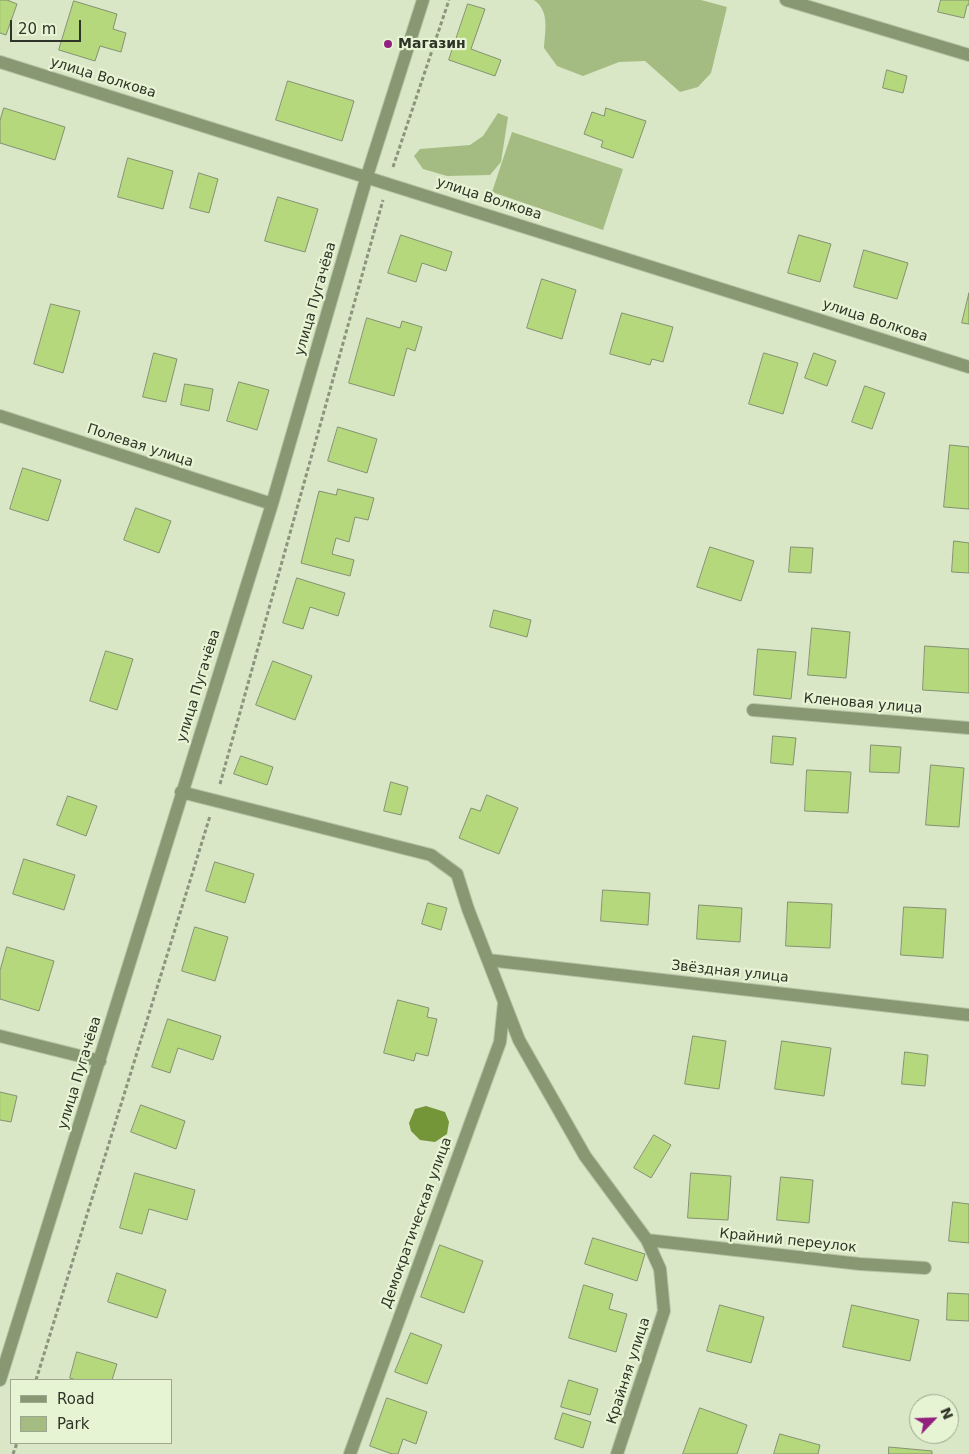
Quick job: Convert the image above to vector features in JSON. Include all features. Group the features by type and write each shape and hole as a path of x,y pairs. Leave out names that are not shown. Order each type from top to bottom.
{"street":[{"name":"улица Пугачёва","path":"0,1380 100,1061 181,792 272,504 367,176 423,0"},
{"path":"786,0 969,55"},
{"name":"улица Волкова","path":"0,62 969,367"},
{"name":"Полевая улица","path":"0,416 272,504"},
{"name":"Кленовая улица","path":"754,710 969,728"},
{"name":"Крайняя улица","path":"181,792 431,855 457,874 519,1040 585,1156 647,1240 660,1269 664,1311 617,1454"},
{"name":"Звёздная улица","path":"488,960 969,1014"},
{"name":"Демократическая улица","path":"350,1454 500,1042 504,1000"},
{"path":"0,1036 100,1061"},
{"name":"Крайний переулок","path":"647,1240 860,1264 924,1268"}],"path":[{"path":"36,1379 215,801 388,183 450,0"}],"green space":[{"path":"534,0 701,0 727,7 711,73 698,87 680,92 645,61 619,62 583,76 557,66 544,48 544,16 539,5"},
{"path":"498,113 508,117 501,162 490,175 447,176 423,169 414,156 420,149 470,145 483,136"},
{"path":"512,132 623,169 603,230 492,192"}],"shaded area":[{"path":"426,1106 445,1112 449,1122 447,1134 435,1142 420,1140 411,1131 409,1123 415,1109"}],"building":[{"path":"0,0 7,0 17,4 6,35 0,33"},
{"path":"941,0 969,0 964,18 938,12"},
{"path":"74,1 117,14 113,29 126,33 121,52 100,46 95,61 59,50"},
{"path":"468,4 485,9 471,49 501,60 495,76 449,60"},
{"path":"887,70 907,76 903,93 883,88"},
{"path":"288,81 354,101 342,141 276,120"},
{"path":"4,108 65,127 55,160 0,143 0,121"},
{"path":"606,108 646,121 633,158 601,147 603,141 584,134 592,112 604,116"},
{"path":"128,158 173,171 163,209 118,197"},
{"path":"199,173 218,179 209,213 190,208"},
{"path":"278,197 318,209 305,252 265,241"},
{"path":"401,235 452,252 446,271 422,263 416,282 388,273"},
{"path":"799,235 831,244 820,282 788,273"},
{"path":"864,250 908,263 897,299 854,287"},
{"path":"542,279 576,290 562,339 527,328"},
{"path":"969,293 969,324 962,323"},
{"path":"51,304 80,311 63,373 34,364"},
{"path":"622,313 673,327 663,362 652,359 650,365 610,354"},
{"path":"367,318 400,328 402,321 422,327 415,351 407,348 394,396 349,383"},
{"path":"154,353 177,359 166,402 143,397"},
{"path":"764,353 798,363 783,414 749,404"},
{"path":"814,353 836,361 827,386 805,378"},
{"path":"239,382 269,390 257,430 227,421"},
{"path":"185,384 213,389 209,411 181,405"},
{"path":"865,386 885,393 872,429 852,422"},
{"path":"338,427 377,439 367,473 328,461"},
{"path":"950,445 969,447 969,509 944,507"},
{"path":"23,468 61,480 48,521 10,509"},
{"path":"338,489 374,498 368,520 355,517 349,542 336,538 332,554 354,560 350,576 301,563 319,491 336,495"},
{"path":"136,508 171,521 159,553 124,540"},
{"path":"954,541 969,543 969,573 952,572"},
{"path":"710,547 754,561 741,601 697,587"},
{"path":"791,547 813,548 811,573 789,572"},
{"path":"297,578 345,593 338,616 310,607 303,629 283,623"},
{"path":"494,610 531,620 527,637 490,627"},
{"path":"812,628 850,632 846,678 808,675"},
{"path":"925,646 969,649 969,693 923,690"},
{"path":"758,649 796,652 791,699 754,695"},
{"path":"106,651 133,659 117,710 90,701"},
{"path":"273,661 312,676 295,720 256,705"},
{"path":"773,736 796,738 793,765 771,763"},
{"path":"871,745 901,747 899,773 870,772"},
{"path":"241,756 273,767 267,785 234,774"},
{"path":"931,765 964,768 959,827 926,825"},
{"path":"807,770 851,772 848,813 805,811"},
{"path":"391,782 408,787 401,815 384,811"},
{"path":"487,795 518,808 499,854 459,838 471,808 480,811"},
{"path":"68,796 97,806 86,836 57,825"},
{"path":"24,859 75,875 64,910 13,894"},
{"path":"215,862 254,874 245,903 206,891"},
{"path":"603,890 650,893 648,925 601,921"},
{"path":"788,902 832,904 830,948 786,946"},
{"path":"428,903 447,908 441,930 422,924"},
{"path":"699,905 742,908 740,942 697,939"},
{"path":"904,907 946,909 943,958 901,955"},
{"path":"195,927 228,937 215,981 182,971"},
{"path":"7,947 54,961 39,1011 0,999 0,971"},
{"path":"398,1000 429,1008 427,1017 437,1019 428,1056 416,1053 414,1061 384,1053"},
{"path":"168,1019 221,1036 213,1060 178,1048 170,1073 152,1067"},
{"path":"693,1036 726,1041 719,1089 685,1084"},
{"path":"782,1041 831,1048 824,1096 775,1089"},
{"path":"905,1052 928,1055 925,1086 902,1084"},
{"path":"0,1092 17,1096 11,1122 0,1120"},
{"path":"141,1105 185,1121 176,1149 131,1132"},
{"path":"654,1135 671,1145 651,1178 634,1168"},
{"path":"135,1173 195,1190 187,1220 149,1209 142,1234 120,1228"},
{"path":"691,1173 731,1176 728,1220 688,1218"},
{"path":"781,1177 813,1180 809,1223 777,1220"},
{"path":"953,1202 969,1204 969,1243 949,1241"},
{"path":"593,1238 645,1254 637,1281 585,1264"},
{"path":"440,1245 483,1261 464,1313 421,1297"},
{"path":"117,1273 166,1290 157,1318 108,1302"},
{"path":"584,1285 613,1294 609,1309 627,1314 616,1352 569,1338"},
{"path":"948,1293 969,1294 969,1321 947,1320"},
{"path":"720,1305 764,1317 751,1363 707,1351"},
{"path":"852,1305 919,1320 910,1361 843,1347"},
{"path":"411,1333 442,1345 427,1384 395,1372"},
{"path":"77,1352 117,1364 112,1379 70,1378"},
{"path":"569,1380 598,1389 590,1415 561,1407"},
{"path":"387,1398 427,1412 416,1444 403,1439 398,1454 392,1454 370,1446"},
{"path":"700,1408 747,1425 737,1454 683,1454"},
{"path":"563,1413 591,1422 583,1448 555,1439"},
{"path":"780,1434 820,1445 818,1454 774,1454"},
{"path":"889,1447 932,1451 932,1454 889,1454"}],"place":[{"name":"Магазин","path":"388,44"}]}
